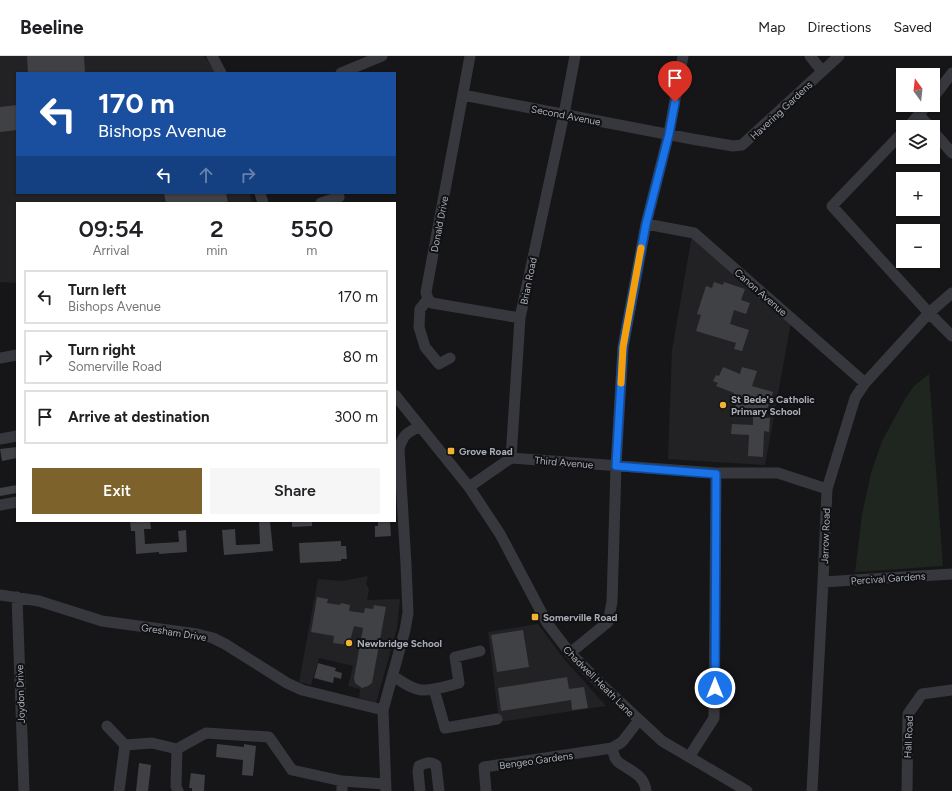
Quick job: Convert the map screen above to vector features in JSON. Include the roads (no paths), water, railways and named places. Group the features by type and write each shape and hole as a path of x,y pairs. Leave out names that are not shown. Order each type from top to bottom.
{"street":[{"path":"212,56 220,72"},
{"path":"346,72 358,70 382,56"},
{"name":"Donald Drive","path":"428,299 426,292 470,56"},
{"name":"Brian Road","path":"511,458 520,318 575,56"},
{"path":"570,653 608,622 612,602 616,466 623,347 646,224 669,134 683,56"},
{"path":"810,56 822,71"},
{"name":"Havering Gardens","path":"669,134 733,146 742,145 839,56"},
{"path":"940,89 952,73"},
{"name":"Second Avenue","path":"463,95 669,134"},
{"path":"915,120 922,112"},
{"path":"920,115 924,120"},
{"path":"896,139 832,206 929,313 952,336"},
{"path":"940,139 952,153"},
{"path":"324,202 339,197"},
{"name":"Canon Avenue","path":"646,224 694,233 865,383"},
{"name":"Jarrow Road","path":"812,791 827,489 855,398 865,383 929,313 952,293"},
{"path":"450,358 439,364 425,347 418,327 420,309 428,299 432,302 520,318"},
{"path":"0,358 16,355"},
{"name":"Chadwell Heath Lane","path":"396,396 468,487 500,534 547,623 570,653 604,688 662,741 747,791"},
{"path":"125,746 152,743 177,749 206,733 269,737 292,770 342,786 385,787 383,710 405,630 408,613 398,486 399,449 401,441 406,433 420,426"},
{"path":"0,439 16,436"},
{"path":"468,487 511,458"},
{"name":"Third Avenue","path":"511,458 716,474 778,473 827,489"},
{"path":"689,757 714,718 716,474"},
{"path":"0,505 16,502"},
{"name":"Percival Gardens","path":"823,582 952,574"},
{"name":"Gresham Drive","path":"0,595 39,601 102,621 196,634 213,638 296,687 383,710"},
{"name":"Joydon Drive","path":"17,597 24,791"},
{"path":"393,676 412,687 421,690 434,689 459,683 455,656 480,651"},
{"path":"434,689 445,728 497,719"},
{"name":"Hall Road","path":"907,791 908,714 922,694 952,690"},
{"path":"639,720 622,742 612,748 618,762 640,777 645,785 646,791"},
{"path":"107,726 125,746 120,791"},
{"name":"Bengeo Gardens","path":"486,791 484,767 594,752 612,748"},
{"path":"177,749 176,786 178,791"},
{"path":"420,791 418,771 419,766 425,763 432,763 436,765 438,791"}],"place":[{"name":"St Bede's Catholic Primary School","path":"723,405"},
{"name":"Grove Road","path":"451,451"},
{"name":"Somerville Road","path":"535,617"},
{"name":"Newbridge School","path":"349,643"}]}
